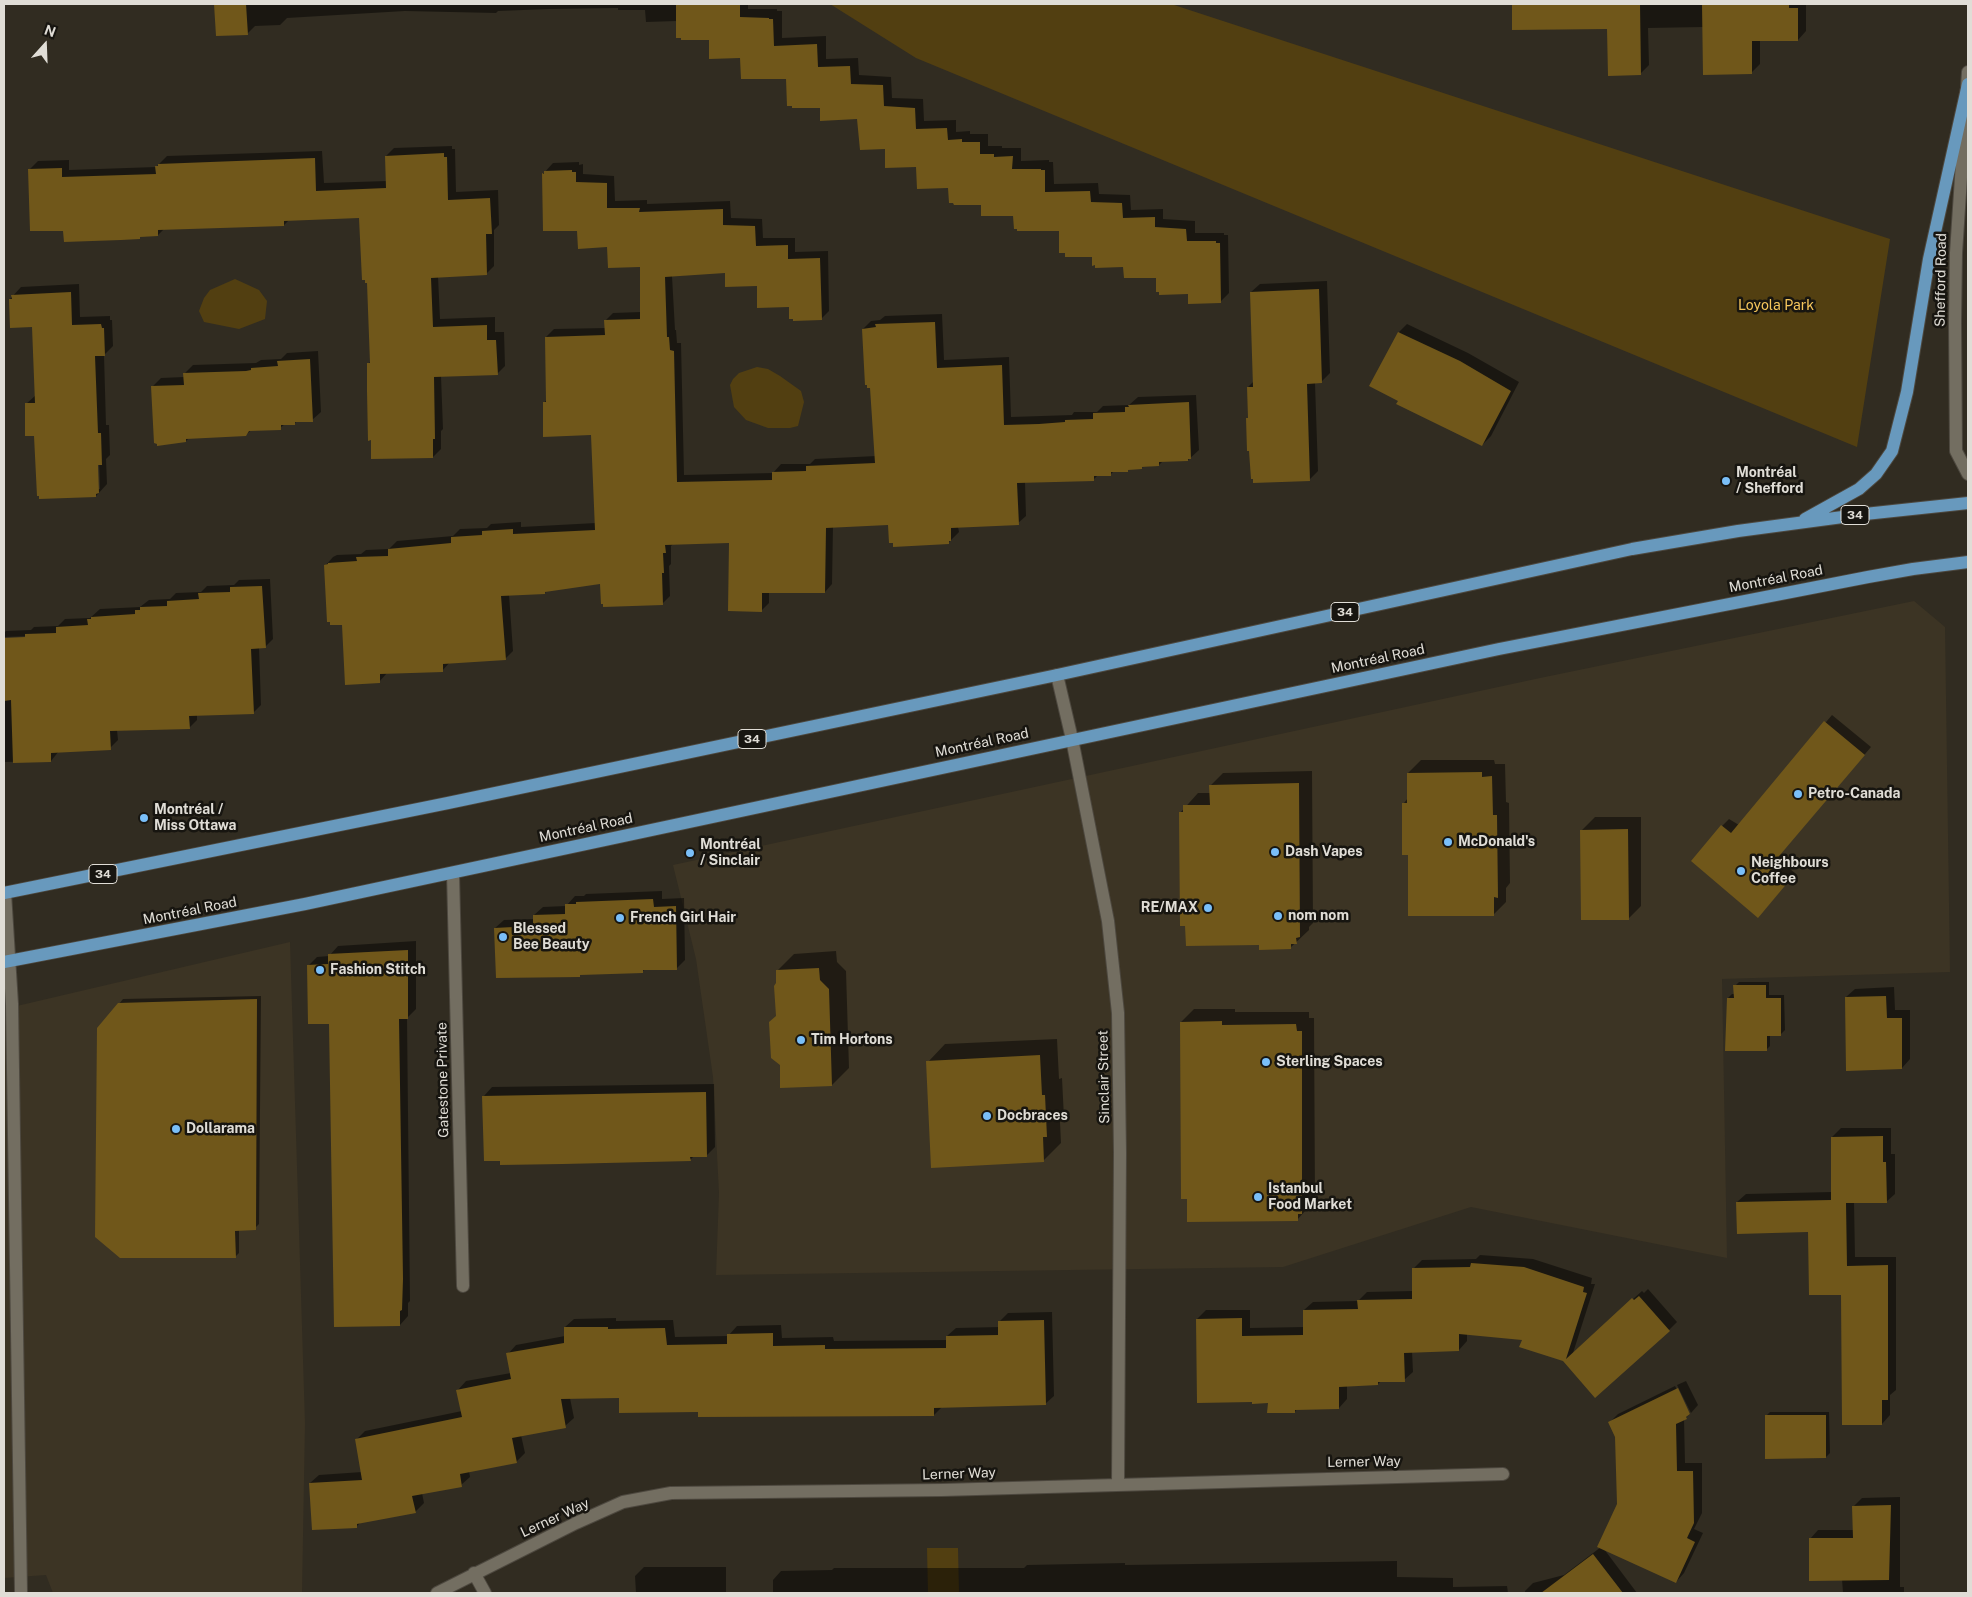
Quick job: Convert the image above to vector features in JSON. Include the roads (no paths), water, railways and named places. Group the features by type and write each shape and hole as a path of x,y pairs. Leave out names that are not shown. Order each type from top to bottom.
{"main road":[{"path":"1796,524 1859,489 1876,474 1892,451 1907,392 1929,260 1968,85"},
{"name":"34","path":"4,893 468,799 1057,675 1632,549 1738,531 1865,514 1968,503"},
{"name":"Montréal Road","path":"7,961 305,904 1499,649 1868,577 1968,562"}],"street":[{"name":"Shefford Road","path":"1968,72 1956,253 1955,332 1956,451 1968,474"},
{"name":"Sinclair Street","path":"1057,675 1072,739 1108,921 1118,1013 1120,1152 1118,1484"},
{"name":"Gatestone Private","path":"452,873 463,1286"},
{"path":"4,893 7,961 12,1004 21,1593"},
{"name":"Lerner Way","path":"437,1593 474,1573 623,1502 671,1493 942,1490 1503,1474"},
{"path":"474,1573 485,1593"}],"place":[{"name":"Montréal / Shefford","path":"1726,481"},
{"name":"Petro-Canada","path":"1798,794"},
{"name":"Montréal / Miss Ottawa","path":"144,818"},
{"name":"McDonald's","path":"1448,842"},
{"name":"Dash Vapes","path":"1275,852"},
{"name":"Montréal / Sinclair","path":"690,853"},
{"name":"Neighbours Coffee","path":"1741,871"},
{"name":"RE/MAX","path":"1208,908"},
{"name":"nom nom","path":"1278,916"},
{"name":"French Girl Hair","path":"620,918"},
{"name":"Blessed Bee Beauty","path":"503,937"},
{"name":"Fashion Stitch","path":"320,970"},
{"name":"Tim Hortons","path":"801,1040"},
{"name":"Sterling Spaces","path":"1266,1062"},
{"name":"Docbraces","path":"987,1116"},
{"name":"Dollarama","path":"176,1129"},
{"name":"Istanbul Food Market","path":"1258,1197"}],"park label":[{"name":"Loyola Park","path":"1776,306"}]}
